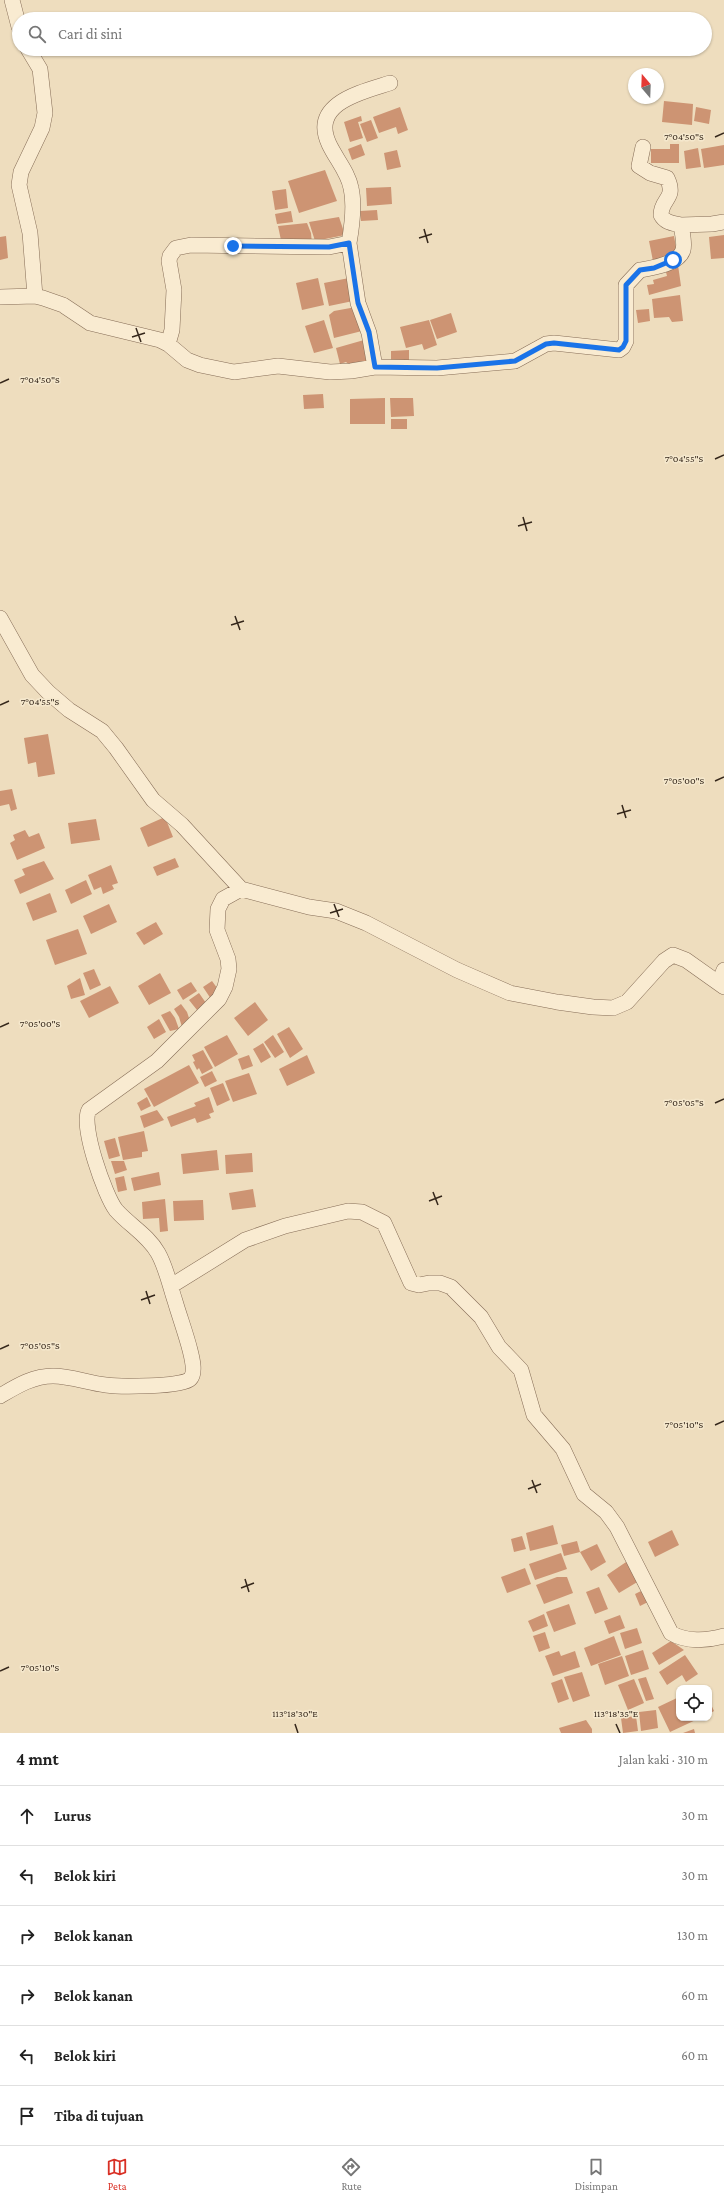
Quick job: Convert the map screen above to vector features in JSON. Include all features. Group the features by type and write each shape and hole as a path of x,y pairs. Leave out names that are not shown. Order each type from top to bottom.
{"street":[{"path":"12,0 15,12"},
{"path":"32,56 40,69 45,113 42,128 21,172 19,185 30,233 35,296"},
{"path":"375,367 369,332 358,303 349,243 352,227 351,187 326,136 327,116 338,103 356,94 390,83"},
{"path":"643,147 639,166 650,173 667,178 671,188 661,211 662,217 670,223 681,225 724,222"},
{"path":"0,297 35,296 63,305 90,324 120,329 168,344 187,360 200,366 223,372 246,371 278,366 330,372 351,371 375,367 437,368 515,361 546,344 554,343 613,350 621,349 626,341 626,285 640,270 654,268 681,255 684,246 681,225"},
{"path":"168,344 172,330 174,290 169,261 170,256 176,248 191,245 329,247 349,243"},
{"path":"0,618 32,675 57,701 102,731 153,800 182,825 242,889 309,907 336,911 366,923 457,970 510,993 524,996 593,1007 613,1008 627,1002 669,957 678,956 722,980"},
{"path":"0,1396 36,1378 47,1376 80,1379 106,1385 159,1386 184,1383 190,1379 193,1370 191,1352 158,1254 151,1243 115,1208 106,1190 87,1132 86,1115 92,1108 157,1061 219,999 225,987 229,969 228,959 217,930 218,909 223,899 242,889"},
{"path":"170,1286 234,1246 259,1234 340,1212 362,1212 376,1218 388,1228 411,1282 419,1285 440,1283 451,1287 481,1317 500,1347 521,1370 534,1415 563,1449 584,1494 606,1512 617,1527 636,1561 671,1633 693,1640 724,1636"}],"building":[{"path":"664,101 693,104 692,125 662,122"},
{"path":"400,107 408,130 398,134 396,127 379,133 373,117"},
{"path":"696,107 711,110 709,124 694,121"},
{"path":"361,116 362,121 358,122 363,138 350,142 344,122"},
{"path":"371,120 378,138 367,142 360,124"},
{"path":"361,144 365,155 352,160 348,149"},
{"path":"670,144 679,144 679,163 651,163 651,149 670,149"},
{"path":"724,145 724,165 704,168 701,149"},
{"path":"698,148 701,167 686,169 684,151"},
{"path":"397,150 401,167 387,170 384,153"},
{"path":"325,170 337,201 299,213 288,181"},
{"path":"391,187 392,204 367,206 366,188"},
{"path":"286,189 288,208 275,210 272,191"},
{"path":"377,210 378,220 361,221 360,211"},
{"path":"291,211 293,222 277,224 275,214"},
{"path":"339,217 345,235 315,241 309,222"},
{"path":"307,223 311,233 312,244 282,245 278,226"},
{"path":"724,235 724,258 711,259 709,237"},
{"path":"6,236 8,258 0,260 0,237"},
{"path":"674,236 677,253 653,261 649,241"},
{"path":"678,265 681,286 649,295 647,285 654,284 653,280 667,276 665,268"},
{"path":"318,278 324,305 302,310 296,283"},
{"path":"349,278 353,301 329,306 324,283"},
{"path":"680,295 683,321 672,322 669,317 654,318 652,299"},
{"path":"356,307 362,331 334,338 329,315 334,311"},
{"path":"649,309 650,321 638,323 636,310"},
{"path":"451,313 457,332 437,339 430,320"},
{"path":"324,320 333,348 314,353 305,326"},
{"path":"429,320 437,345 424,350 422,344 406,348 400,327"},
{"path":"364,340 372,361 352,367 346,362 340,364 336,348"},
{"path":"409,350 409,362 391,362 391,351"},
{"path":"323,394 324,408 304,409 303,395"},
{"path":"385,398 385,424 350,424 350,399"},
{"path":"390,398 413,398 414,416 391,417"},
{"path":"391,419 407,419 407,429 391,429"},
{"path":"48,734 55,774 38,777 36,762 28,764 24,738"},
{"path":"12,789 17,809 11,811 9,804 0,806 0,791"},
{"path":"165,817 173,837 148,847 140,828"},
{"path":"96,819 100,840 71,844 68,823"},
{"path":"25,830 29,837 39,833 45,848 17,860 10,843 15,840 13,835"},
{"path":"175,858 179,867 157,876 153,867"},
{"path":"44,861 54,879 20,894 14,880 25,875 22,869"},
{"path":"111,865 118,883 112,885 114,889 103,894 101,887 94,890 88,875"},
{"path":"86,880 92,894 71,904 65,890"},
{"path":"50,893 57,912 33,921 26,903"},
{"path":"109,904 117,922 91,934 83,916"},
{"path":"156,922 163,934 144,945 136,933"},
{"path":"78,929 87,954 55,965 46,940"},
{"path":"94,969 101,985 90,990 83,973"},
{"path":"160,973 171,993 149,1005 138,986"},
{"path":"80,978 85,995 71,999 67,986"},
{"path":"212,981 220,992 211,999 203,987"},
{"path":"191,982 197,991 183,1000 177,990"},
{"path":"110,986 119,1003 89,1018 80,1001"},
{"path":"199,993 206,1003 197,1010 189,1000"},
{"path":"255,1002 268,1020 248,1036 234,1018"},
{"path":"181,1004 187,1012 190,1021 182,1027 179,1017 174,1009"},
{"path":"170,1011 175,1018 179,1029 170,1031 161,1015"},
{"path":"159,1019 166,1032 154,1039 147,1027"},
{"path":"289,1027 303,1049 290,1058 277,1034"},
{"path":"227,1035 238,1054 215,1067 204,1047"},
{"path":"273,1035 284,1052 275,1058 264,1042"},
{"path":"263,1043 271,1057 261,1063 253,1049"},
{"path":"203,1050 213,1068 202,1074 199,1068 197,1070 193,1062 195,1061 192,1055"},
{"path":"249,1055 253,1066 242,1070 238,1059"},
{"path":"307,1055 315,1073 287,1086 279,1069"},
{"path":"189,1065 199,1083 154,1107 144,1089"},
{"path":"212,1071 217,1081 205,1087 200,1077"},
{"path":"249,1073 257,1094 233,1102 225,1081"},
{"path":"223,1083 230,1100 217,1106 210,1088"},
{"path":"147,1097 151,1106 141,1111 137,1103"},
{"path":"209,1097 214,1112 209,1114 211,1118 197,1123 195,1118 171,1127 167,1117 196,1106 194,1103"},
{"path":"157,1110 164,1120 144,1128 140,1116"},
{"path":"144,1131 148,1151 142,1152 142,1157 123,1160 118,1137"},
{"path":"115,1138 120,1156 109,1159 104,1141"},
{"path":"217,1150 219,1170 183,1174 181,1154"},
{"path":"252,1153 253,1172 226,1174 225,1155"},
{"path":"111,1161 124,1161 127,1170 115,1174"},
{"path":"159,1172 161,1185 134,1191 131,1178"},
{"path":"124,1176 127,1190 118,1192 115,1178"},
{"path":"253,1189 256,1207 232,1210 229,1193"},
{"path":"165,1199 168,1231 160,1232 159,1218 143,1219 142,1202"},
{"path":"203,1200 204,1220 174,1221 173,1201"},
{"path":"553,1525 558,1544 530,1551 526,1533"},
{"path":"672,1530 679,1545 655,1557 648,1542"},
{"path":"522,1536 526,1549 514,1552 511,1539"},
{"path":"577,1541 580,1552 564,1556 561,1545"},
{"path":"597,1544 606,1562 591,1571 580,1552"},
{"path":"561,1553 567,1569 535,1580 529,1564"},
{"path":"629,1560 639,1581 619,1593 607,1575"},
{"path":"525,1568 531,1584 507,1593 501,1577"},
{"path":"557,1577 567,1577 573,1593 544,1604 536,1585"},
{"path":"599,1587 608,1609 595,1614 586,1592"},
{"path":"645,1589 650,1601 640,1606 635,1594"},
{"path":"569,1604 576,1624 554,1632 546,1612"},
{"path":"544,1614 548,1626 533,1632 528,1621"},
{"path":"620,1615 625,1628 609,1634 604,1621"},
{"path":"637,1628 642,1643 625,1649 620,1633"},
{"path":"545,1632 550,1648 539,1652 533,1636"},
{"path":"614,1636 621,1655 591,1666 584,1648"},
{"path":"671,1641 684,1650 659,1665 652,1653"},
{"path":"643,1650 649,1669 631,1675 625,1656"},
{"path":"559,1651 561,1656 575,1651 580,1667 553,1676 545,1656"},
{"path":"685,1655 698,1674 686,1682 682,1675 667,1685 659,1672"},
{"path":"622,1656 629,1676 605,1685 598,1664"},
{"path":"582,1672 590,1696 573,1702 564,1677"},
{"path":"646,1677 654,1699 646,1701 638,1679"},
{"path":"562,1679 569,1699 558,1703 551,1683"},
{"path":"634,1679 644,1703 628,1710 618,1685"},
{"path":"676,1698 676,1721 694,1721 670,1732 658,1707"},
{"path":"656,1710 658,1728 641,1731 639,1712"},
{"path":"636,1716 638,1731 623,1733 621,1718"},
{"path":"586,1720 592,1729 592,1733 561,1733 559,1728"},
{"path":"694,1729 695,1733 683,1733"}],"route":[{"path":"233,246 329,247 349,243 352,252 358,303 362,318 367,325 369,332 375,367 404,369 437,368 515,361 523,358 546,344 554,343 619,350 623,347 626,341 626,285 640,270 654,268 673,260"}]}
